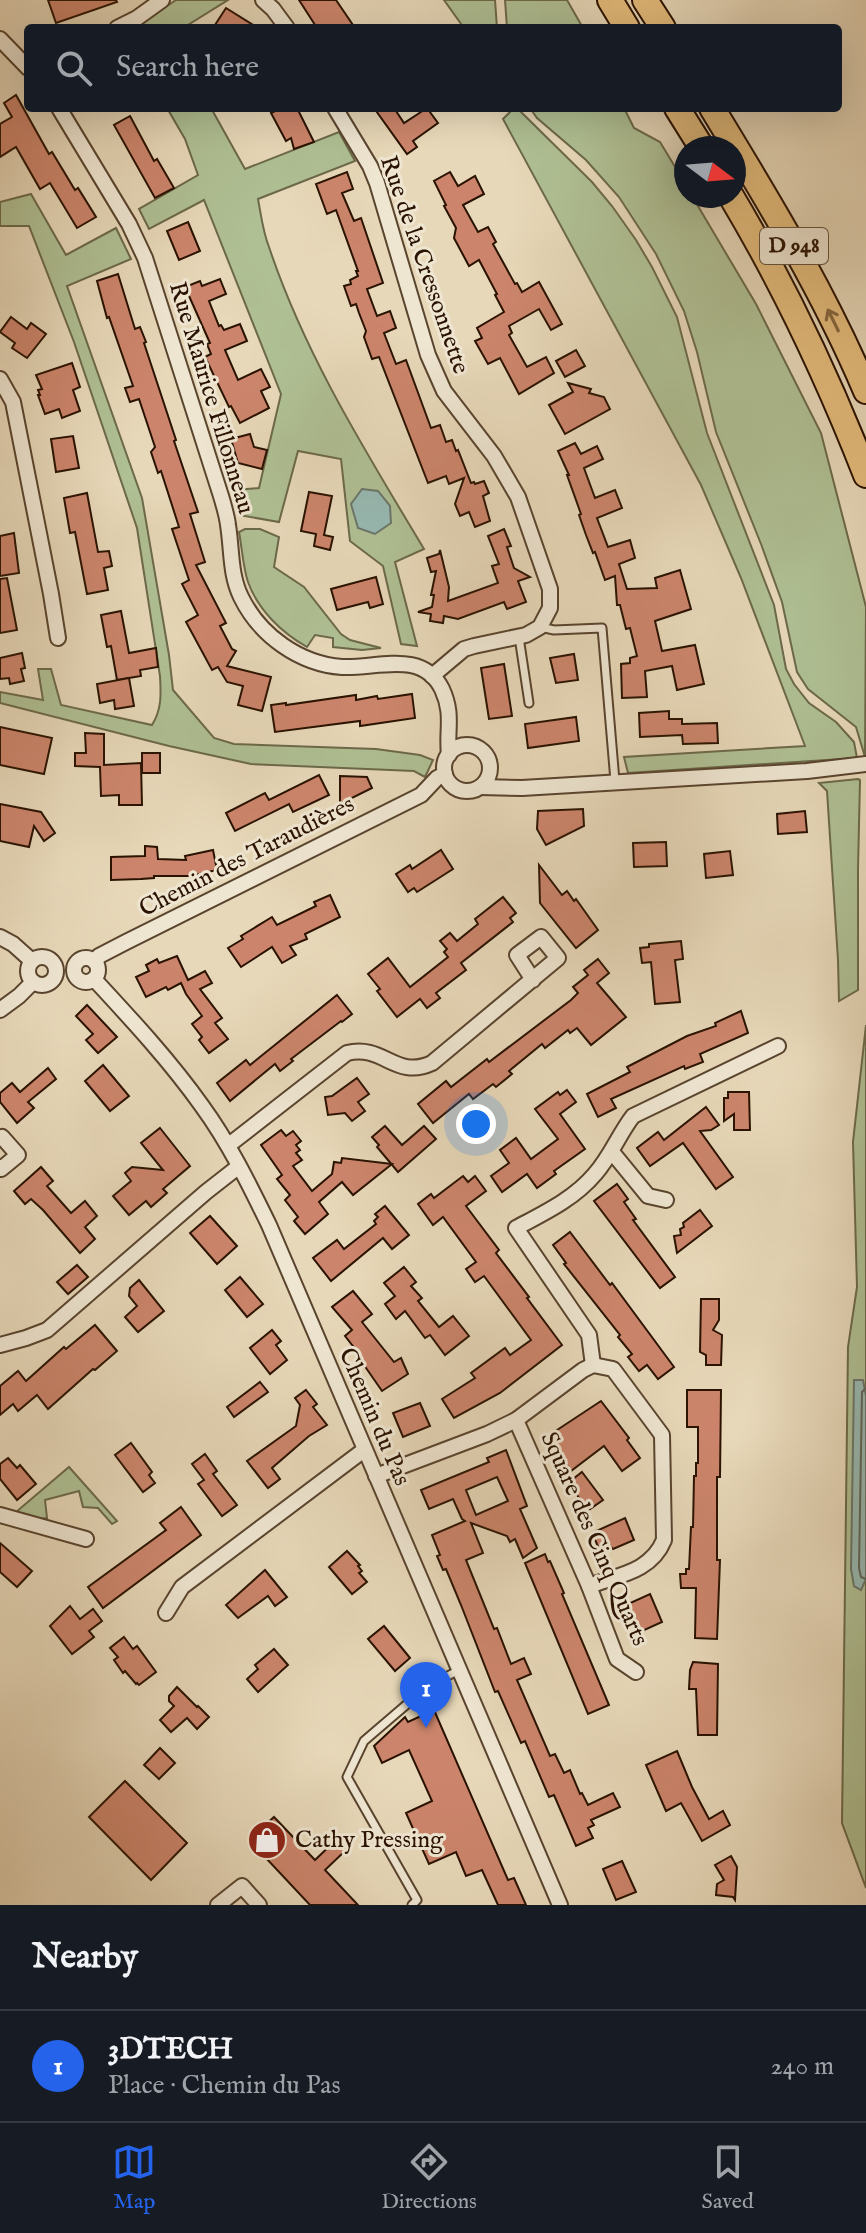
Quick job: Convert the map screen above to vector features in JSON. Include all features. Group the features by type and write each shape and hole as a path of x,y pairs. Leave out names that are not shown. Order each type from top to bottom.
{"highway":[{"path":"610,0 625,24"},
{"path":"645,0 660,24"},
{"path":"680,112 694,136"},
{"name":"D 948","path":"714,112 769,201 819,292 866,391"},
{"name":"D 948","path":"738,208 795,311 836,398 866,475"}],"street":[{"path":"125,24 162,0"},
{"path":"263,0 284,24"},
{"path":"0,39 24,63"},
{"name":"Rue Maurice Fillonneau","path":"61,112 129,224 145,258 221,496 237,586 251,613 263,629 287,648 322,664 354,667 397,662 413,665 432,676"},
{"name":"Rue de la Cressonnette","path":"337,112 377,183 436,375 456,408 494,456 518,497 550,589 550,608 540,627"},
{"path":"0,379 13,402 58,638"},
{"path":"513,787 490,769 485,754 471,746 451,720 442,690 432,676 464,649 519,637 540,627"},
{"path":"451,720 445,774 451,784 460,790 807,771 866,764"},
{"path":"449,755 460,747 471,746"},
{"path":"481,787 490,769"},
{"name":"Chemin des Taraudières","path":"421,795 445,774"},
{"name":"Chemin des Taraudières","path":"95,962 99,956 126,942 421,795 460,790"},
{"path":"0,937 32,961"},
{"path":"95,962 85,959 77,972 61,983 44,985 33,982 28,969 32,961 44,957 77,972 84,982 94,979 98,969 95,962"},
{"path":"51,982 56,973 54,964"},
{"name":"Chemin du Pas","path":"94,979 163,1055 204,1108 227,1144 269,1225 560,1905"},
{"path":"227,1144 347,1053 359,1050 373,1053 407,1068 418,1069 432,1063 533,980"},
{"path":"0,1010 33,982"},
{"path":"593,1365 589,1335 516,1228 561,1204 594,1176 633,1116 778,1046"},
{"path":"0,1138 18,1155 0,1167"},
{"path":"612,1152 648,1196 666,1200"},
{"path":"0,1345 47,1330 238,1167"},
{"path":"376,1476 516,1420 593,1365 613,1369 662,1435 664,1540 647,1565 589,1586"},
{"name":"Square des Cinq Quarts","path":"516,1420 589,1586 617,1659 636,1672"},
{"path":"166,1613 182,1587 364,1450"},
{"path":"0,1515 86,1539"},
{"path":"218,1905 242,1886 259,1905"}],"lane":[{"path":"540,627 554,630 602,628 615,781"},
{"path":"519,637 529,703"},
{"path":"412,1905 417,1900 347,1777 364,1741 427,1687 459,1670"}],"green space":[{"path":"176,0 228,0 189,24 140,24"},
{"path":"444,0 495,0 497,24 461,24"},
{"path":"505,0 567,0 581,24 507,24"},
{"path":"169,112 213,112 245,169 339,132 355,161 258,199 267,241 300,326 338,402 424,549 395,562 417,646 401,644 383,566 350,541 341,459 298,451 279,522 239,515 235,490 259,488 281,394 204,200 149,229 139,209 198,175 185,139"},
{"path":"510,112 521,112 592,182 636,240 652,267 677,317 707,433 774,605 786,669 809,703 836,722 854,742 857,758 628,773 624,757 805,746 741,578 701,485 503,119"},
{"path":"533,112 626,112 634,128 660,142 674,165 674,208 699,208 756,304 821,433 866,607 865,757 856,727 808,689 797,672 782,602 716,432 684,311 656,254 619,197 586,160"},
{"path":"31,194 66,255 116,228 131,259 67,286 142,498 173,690 214,738 234,744 376,749 420,755 433,760 425,777 414,771 251,764 0,703 0,692 43,700 38,669 51,669 61,705 152,725 161,695 137,528 74,342 29,226 0,226 0,202"},
{"path":"260,529 279,537 274,567 304,587 341,634 350,640 381,648 333,647 333,638 315,635 307,647 280,628 264,611 248,582 239,532"},
{"path":"858,779 858,990 839,1001 827,791 819,783"},
{"path":"866,1025 866,1888 842,1823 848,1347 857,1287 853,1142"},
{"path":"69,1467 117,1521 112,1524 98,1508 83,1507 79,1491 45,1500 47,1518 38,1519 16,1512"}],"water":[{"path":"362,489 378,491 390,506 391,523 375,534 358,528 351,504"},
{"path":"854,1380 863,1380 866,1396 866,1579 861,1590 854,1586 851,1569"}],"building":[{"path":"48,0 116,0 117,2 56,23"},
{"path":"299,0 336,0 352,24 314,24"},
{"path":"226,8 252,24 216,24"},
{"path":"16,95 49,154 52,152 96,217 77,228 50,183 40,189 16,147 0,157 0,124 12,117 4,103"},
{"path":"299,112 314,142 294,149 291,138 286,141 271,113"},
{"path":"377,112 397,112 404,123 421,112 430,112 438,123 413,141 417,147 407,154"},
{"path":"130,116 154,161 157,159 174,188 155,198 114,125"},
{"path":"347,172 353,189 342,193 354,221 361,218 383,283 367,289 377,316 390,311 396,328 384,333 396,364 406,360 431,428 440,425 446,442 452,440 458,450 471,483 484,481 489,493 483,496 490,521 475,527 469,512 460,516 455,504 464,478 449,484 446,476 428,483 379,357 372,359 356,304 351,306 344,286 351,284 350,280 358,276 358,271 336,210 327,214 316,184"},
{"path":"450,172 458,186 475,176 484,194 463,205 478,232 488,227 496,242 493,244 522,292 539,282 562,324 551,330 539,309 509,326 512,333 509,335 527,367 546,357 554,373 519,394 500,358 488,364 475,341 482,338 477,328 504,312 479,260 469,266 454,238 456,228 434,181"},
{"path":"188,222 200,251 179,260 167,231"},
{"path":"118,274 135,329 140,327 146,342 198,512 190,514 205,562 196,565 226,623 220,626 236,651 227,666 271,677 262,711 238,705 243,686 227,682 218,667 212,670 186,622 198,615 182,584 189,580 172,529 179,527 161,471 158,473 151,452 155,447 139,399 130,402 125,388 133,386 107,318 97,281"},
{"path":"220,279 226,294 209,301 219,326 224,330 240,324 247,341 225,350 238,380 261,369 270,387 261,391 269,408 240,423 205,357 211,354 207,344 210,343 185,287 200,281 202,286"},
{"path":"11,317 27,329 31,323 46,334 27,358 12,348 15,343 0,332"},
{"path":"576,350 585,366 565,377 556,361"},
{"path":"72,363 80,387 73,390 80,411 62,418 59,409 45,414 38,395 38,390 42,389 36,375"},
{"path":"568,383 591,389 589,393 604,397 610,409 565,434 549,405 573,392"},
{"path":"250,434 254,447 267,450 262,469 238,463 231,439"},
{"path":"73,436 79,468 56,472 51,439"},
{"path":"575,443 581,454 597,446 603,459 584,468 595,498 615,490 622,508 597,518 608,547 630,540 635,558 619,564 627,589 657,588 655,578 680,570 691,609 655,621 662,651 695,645 704,684 677,690 672,666 645,671 647,697 622,698 621,664 630,663 630,658 637,656 630,628 626,629 620,605 617,605 615,576 605,580 586,535 569,475 558,451"},
{"path":"309,492 332,496 324,535 333,537 330,550 314,546 316,534 301,531"},
{"path":"87,493 98,552 109,551 112,566 104,568 108,590 87,594 75,532 70,533 64,498"},
{"path":"504,529 511,546 507,547 514,568 530,577 518,581 526,602 507,609 504,602 458,619 444,616 443,623 430,621 431,614 418,612 432,607 436,571 431,572 427,558 439,554 440,550 449,587 448,601 498,583 492,566 499,564 488,536"},
{"path":"14,533 19,573 0,576 0,536"},
{"path":"376,577 383,604 370,608 368,602 337,610 331,589"},
{"path":"7,578 17,630 0,633 0,579"},
{"path":"121,611 129,653 156,648 158,667 140,670 141,676 117,680 101,615"},
{"path":"22,653 24,681 10,684 9,678 0,679 0,658"},
{"path":"574,654 578,680 556,683 550,658"},
{"path":"504,664 512,716 489,719 481,668"},
{"path":"129,678 134,706 115,709 114,700 100,703 97,684"},
{"path":"412,694 415,718 360,726 360,721 275,732 271,705 356,695 356,700"},
{"path":"669,711 669,719 682,719 682,724 717,723 718,743 683,744 682,735 640,737 639,713"},
{"path":"576,717 579,741 528,748 525,724"},
{"path":"0,727 52,738 44,774 0,765"},
{"path":"85,733 104,734 104,765 141,763 142,805 119,805 119,795 101,796 100,767 75,766 75,753 86,753"},
{"path":"142,753 160,753 160,773 142,773"},
{"path":"319,775 329,795 293,812 289,804 235,831 226,813 265,793 269,800"},
{"path":"340,776 367,777 372,788 340,804"},
{"path":"0,804 41,812 55,833 44,841 34,826 29,847 0,841"},
{"path":"583,809 584,826 546,845 537,829 538,811"},
{"path":"805,811 807,832 778,834 777,814"},
{"path":"666,842 667,866 634,867 633,843"},
{"path":"145,846 157,847 158,859 186,860 185,856 213,850 217,870 190,876 111,880 111,857 145,856"},
{"path":"441,850 453,869 417,892 414,888 408,892 396,874 410,865 412,869"},
{"path":"730,851 733,875 706,878 704,854"},
{"path":"539,865 562,895 567,891 574,901 576,899 598,930 576,948 540,903"},
{"path":"330,895 340,917 305,934 307,939 290,946 296,955 282,963 272,947 241,967 228,948 272,917 277,925 316,906 314,902"},
{"path":"503,897 516,913 510,918 513,922 461,963 466,970 436,993 440,998 427,1008 420,999 397,1017 368,974 388,958 410,987 448,957 444,952 447,949 440,941 450,933 457,941 478,924 475,919"},
{"path":"681,941 683,959 675,960 680,1002 655,1004 651,962 642,963 640,948 649,947 649,944"},
{"path":"177,956 188,980 205,971 212,983 200,989 222,1018 215,1023 228,1039 209,1053 192,1024 202,1016 181,983 146,997 136,977 149,971 146,965 157,959 159,963"},
{"path":"598,959 609,973 597,983 626,1017 591,1045 577,1028 570,1033 568,1030 545,1048 542,1044 509,1071 512,1074 496,1087 493,1084 473,1099 469,1094 433,1123 418,1104 446,1081 451,1087 487,1059 489,1062 571,1000 578,993 573,987 588,975 584,970"},
{"path":"337,995 352,1014 291,1059 293,1061 280,1071 275,1064 230,1101 217,1083 246,1060 250,1065"},
{"path":"87,1005 117,1037 98,1053 86,1040 93,1034 76,1016"},
{"path":"741,1011 748,1033 700,1054 703,1062 685,1069 684,1066 611,1099 616,1108 598,1117 587,1094 630,1072 627,1067 687,1036 716,1026 715,1023"},
{"path":"103,1065 129,1096 110,1111 85,1081"},
{"path":"48,1068 56,1079 28,1102 34,1108 17,1123 0,1102 0,1093 12,1083 20,1092"},
{"path":"357,1078 369,1094 358,1102 365,1111 352,1121 345,1113 328,1115 325,1097 332,1096"},
{"path":"567,1090 576,1102 560,1114 585,1149 554,1171 556,1174 537,1188 527,1174 502,1192 491,1176 509,1163 500,1150 516,1138 531,1159 558,1139 535,1109 558,1092 560,1095"},
{"path":"728,1092 749,1092 750,1130 734,1130 734,1114 724,1121 724,1098 728,1098"},
{"path":"706,1107 719,1125 700,1131 733,1177 716,1189 683,1143 650,1166 637,1148 658,1132 664,1140"},
{"path":"385,1126 402,1145 424,1126 436,1139 398,1172 372,1137"},
{"path":"160,1128 190,1166 163,1189 167,1193 151,1207 146,1201 129,1215 113,1196 131,1181 125,1173 132,1167 163,1170 141,1143"},
{"path":"281,1130 286,1136 293,1131 301,1141 296,1145 300,1150 296,1153 302,1160 293,1166 312,1191 332,1174 334,1162 341,1163 342,1158 392,1164 353,1195 342,1182 319,1202 328,1214 305,1234 294,1221 298,1217 285,1200 290,1195 277,1179 282,1175 261,1145"},
{"path":"41,1167 53,1181 47,1186 71,1213 85,1201 97,1216 85,1227 95,1239 80,1253 43,1210 31,1199 25,1204 14,1191"},
{"path":"463,1176 468,1182 475,1176 486,1191 466,1206 562,1345 500,1393 454,1418 442,1399 475,1378 471,1373 505,1348 510,1355 531,1340 484,1276 475,1282 466,1269 476,1262 443,1217 433,1225 418,1204 431,1194 434,1198"},
{"path":"617,1184 628,1199 624,1202 636,1219 633,1220 675,1277 660,1288 594,1201"},
{"path":"385,1206 409,1235 392,1249 383,1238 331,1281 313,1258 337,1240 344,1249 376,1224 374,1221 378,1217 375,1214"},
{"path":"700,1210 712,1226 677,1253 674,1236 681,1235 683,1223"},
{"path":"210,1216 237,1246 217,1264 190,1233"},
{"path":"570,1232 674,1367 658,1379 647,1365 639,1371 628,1357 632,1354 618,1337 620,1335 564,1264 553,1245"},
{"path":"77,1265 88,1277 68,1294 57,1282"},
{"path":"404,1267 416,1282 411,1286 422,1298 418,1301 439,1327 453,1316 469,1336 445,1355 430,1335 425,1338 405,1311 396,1319 385,1304 395,1296 384,1283"},
{"path":"240,1277 263,1304 247,1317 225,1290"},
{"path":"139,1280 164,1311 138,1332 125,1317 137,1306 129,1296 130,1288"},
{"path":"353,1291 372,1314 362,1322 394,1362 401,1358 408,1374 382,1391 345,1336 352,1330 332,1307"},
{"path":"701,1299 719,1299 719,1320 713,1330 722,1335 721,1365 706,1365 706,1355 700,1352"},
{"path":"95,1325 117,1351 48,1409 37,1395 18,1411 13,1404 0,1415 0,1386 18,1371 26,1381 64,1347 66,1349"},
{"path":"272,1330 281,1341 276,1345 287,1360 270,1374 250,1348"},
{"path":"260,1382 268,1392 234,1417 227,1407"},
{"path":"306,1390 317,1404 313,1407 327,1425 309,1436 272,1468 280,1479 268,1488 247,1461 296,1426 300,1405 295,1398"},
{"path":"687,1390 721,1390 720,1477 717,1477 717,1560 720,1560 717,1639 695,1638 696,1588 681,1588 680,1574 686,1574 686,1569 689,1569 694,1476 698,1463 698,1427 687,1427"},
{"path":"601,1401 640,1458 622,1471 604,1446 571,1471 548,1436"},
{"path":"420,1403 430,1426 403,1437 393,1413"},
{"path":"131,1443 152,1472 149,1475 155,1483 143,1492 115,1455"},
{"path":"506,1450 527,1506 520,1509 537,1548 523,1558 515,1539 510,1542 507,1536 471,1523 483,1553 466,1560 511,1664 524,1658 531,1674 517,1680 550,1756 555,1754 564,1773 570,1770 588,1805 613,1793 620,1807 591,1820 594,1825 588,1828 593,1838 576,1846 554,1795 549,1797 525,1741 521,1743 498,1691 495,1692 446,1569 443,1570 437,1556 440,1555 432,1535 465,1521 453,1499 429,1509 421,1490 489,1462 487,1458","holes":["497,1477 508,1501 476,1515 466,1490"]},
{"path":"205,1454 217,1471 213,1474 237,1505 222,1516 198,1484 204,1480 192,1464"},
{"path":"8,1458 17,1468 20,1465 36,1484 17,1500 0,1479 0,1464"},
{"path":"582,1472 603,1500 590,1509 568,1483"},
{"path":"181,1507 201,1535 103,1608 88,1587 166,1530 160,1523"},
{"path":"625,1518 634,1540 600,1551 592,1533"},
{"path":"0,1543 32,1571 17,1587 0,1572"},
{"path":"347,1551 360,1565 362,1571 359,1573 367,1582 352,1594 329,1567"},
{"path":"545,1554 609,1705 588,1714 525,1563"},
{"path":"265,1570 287,1597 275,1606 268,1596 238,1618 226,1605"},
{"path":"650,1594 662,1622 640,1632 628,1604"},
{"path":"70,1606 80,1619 93,1609 102,1621 89,1631 94,1637 72,1654 50,1626"},
{"path":"384,1626 410,1658 395,1671 368,1639"},
{"path":"124,1637 133,1649 137,1646 156,1672 139,1685 125,1671 123,1673 114,1660 118,1657 110,1648"},
{"path":"274,1649 288,1665 258,1692 247,1679 258,1669 255,1665"},
{"path":"693,1662 718,1664 717,1735 698,1735 696,1689 689,1689"},
{"path":"177,1687 209,1717 197,1729 187,1718 171,1732 160,1720 174,1706 169,1696"},
{"path":"434,1710 508,1880 514,1878 526,1905 498,1905 482,1870 466,1876 456,1852 429,1864 406,1813 432,1801 409,1750 382,1763 374,1746 405,1717 408,1722"},
{"path":"160,1748 175,1763 159,1779 144,1765"},
{"path":"677,1751 709,1819 723,1811 730,1825 702,1841 681,1803 666,1811 646,1765"},
{"path":"125,1781 187,1843 151,1880 89,1817"},
{"path":"274,1817 315,1860 336,1840 346,1850 325,1870 358,1905 310,1905 249,1840"},
{"path":"731,1856 737,1867 735,1900 716,1895 717,1884 724,1880 715,1865"},
{"path":"622,1861 636,1892 616,1900 603,1869"}],"place":[{"name":"3DTECH","path":"426,1728"},
{"name":"Cathy Pressing","path":"267,1840"}]}
